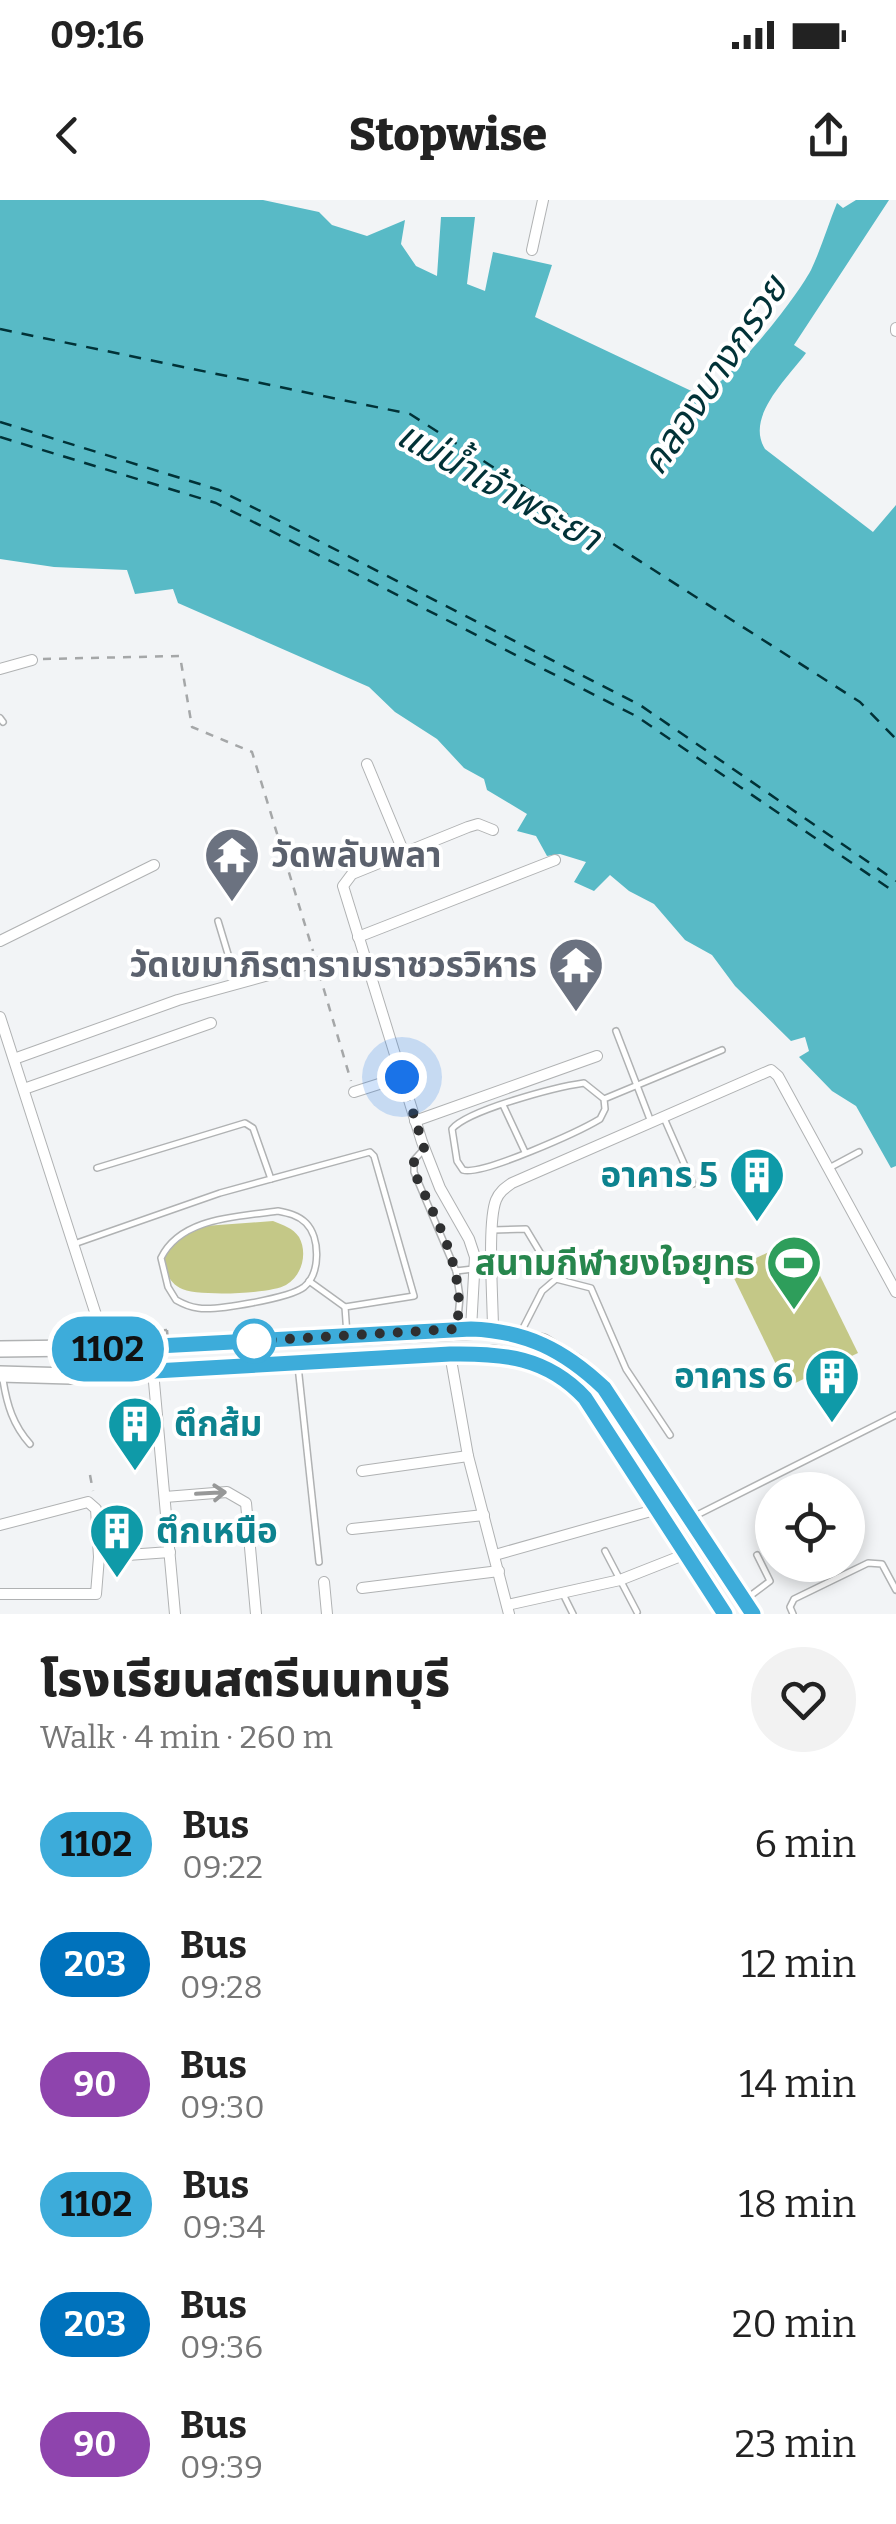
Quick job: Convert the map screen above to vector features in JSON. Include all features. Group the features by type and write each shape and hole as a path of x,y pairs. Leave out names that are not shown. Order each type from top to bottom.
{"main road":[{"path":"0,1348 102,1349 152,1339 464,1329 519,1334 557,1350 604,1388 748,1607"},
{"path":"152,1339 153,1371"},
{"path":"102,1349 102,1374"},
{"path":"1,1374 102,1374 450,1354 491,1353 526,1359 573,1384 599,1416 726,1614"}],"street":[{"path":"532,250 543,200"},
{"path":"0,669 32,660"},
{"path":"366,764 404,853"},
{"path":"464,1329 476,1269 474,1252 424,1148 343,886 352,874 478,824 493,830"},
{"path":"358,936 554,860"},
{"path":"0,941 154,866"},
{"path":"14,1059 178,1000 316,962"},
{"path":"0,1017 97,1318 102,1349"},
{"path":"24,1089 211,1023"},
{"path":"415,1122 597,1056"},
{"path":"493,1330 494,1202 499,1193 512,1183 766,1071 775,1071 896,1292"},
{"path":"354,1092 402,1077"},
{"path":"474,1252 493,1235"},
{"path":"450,1354 468,1456 508,1609 620,1580 686,1554"},
{"path":"153,1371 175,1614"},
{"path":"362,1470 468,1456"},
{"path":"165,1497 227,1492 246,1502 256,1614"},
{"path":"0,1525 88,1502 95,1507 99,1558 96,1594 0,1594"},
{"path":"495,1554 658,1509"},
{"path":"352,1529 484,1515"},
{"path":"99,1558 170,1552"},
{"path":"362,1588 499,1571"},
{"path":"324,1582 326,1614"}],"lane":[{"path":"218,921 236,984"},
{"path":"616,1031 651,1122"},
{"path":"604,1099 722,1050"},
{"path":"584,1083 604,1099 605,1109 600,1119 525,1152 478,1172 463,1170 451,1134 455,1124 503,1104 584,1083"},
{"path":"503,1104 525,1152"},
{"path":"664,1117 693,1184"},
{"path":"97,1168 245,1123 254,1128 272,1179"},
{"path":"424,1148 414,1160 414,1172 456,1271 464,1329"},
{"path":"74,1244 193,1202 368,1152 373,1154 414,1296 345,1307 309,1281"},
{"path":"828,1168 859,1152"},
{"path":"278,1210 302,1219 312,1232 317,1256 309,1281 285,1295 194,1308 176,1300 171,1293 161,1258 176,1236 193,1228 278,1210"},
{"path":"493,1235 526,1229 556,1279 591,1288 626,1369 670,1435"},
{"path":"456,1271 476,1269"},
{"path":"519,1334 542,1292 556,1279"},
{"path":"345,1307 347,1335"},
{"path":"297,1363 319,1562"},
{"path":"1,1374 17,1430 30,1444"},
{"path":"689,1519 896,1415"},
{"path":"605,1551 637,1612"},
{"path":"793,1614 790,1607 794,1599 868,1563 882,1564 896,1590"},
{"path":"748,1607 769,1582"},
{"path":"562,1593 574,1614"}],"path":[{"path":"32,660 180,656 192,727 252,752 354,1092"},
{"path":"152,1339 167,1330 171,1378"},
{"path":"90,1475 95,1507"}],"green space":[{"path":"273,1221 294,1231 302,1243 300,1270 286,1285 250,1292 201,1293 180,1288 169,1278 162,1255 177,1234 191,1227"},
{"name":"สนามกีฬายงใจยุทธ","path":"801,1237 858,1353 787,1387 730,1270"}],"water":[{"name":"แม่น้ำเจ้าพระยา","path":"0,200 263,200 319,212 332,225 367,236 405,220 401,244 416,266 437,276 441,217 475,217 467,284 485,291 493,252 552,265 535,317 702,396 745,356 791,301 811,270 837,203 843,208 856,200 889,200 794,345 806,353 764,411 760,437 765,449 873,532 896,505 896,1166 891,1168 856,1106 832,1091 799,1057 809,1051 805,1037 791,1041 735,986 712,955 685,940 654,904 610,875 594,891 574,882 586,862 560,854 547,856 536,836 517,831 527,814 487,790 484,779 464,768 437,739 395,712 369,687 178,603 173,589 135,594 127,570 54,567 0,559"}],"ferry route":[{"path":"0,329 410,414 860,702 896,739"},
{"path":"0,422 219,490 640,705 896,881"},
{"path":"0,437 216,503 636,716 896,893"}],"bus line":[{"name":"1102","path":"725,1614 599,1416 573,1384 540,1364 491,1353 102,1374 102,1349 471,1329 519,1334 543,1342 576,1362 604,1388 753,1614"}],"place":[{"name":"วัดพลับพลา","path":"232,904"},
{"name":"วัดเขมาภิรตารามราชวรวิหาร","path":"576,1014"},
{"name":"อาคาร 5","path":"757,1224"},
{"name":"สนามกีฬายงใจยุทธ","path":"794,1312"},
{"name":"อาคาร 6","path":"832,1425"},
{"name":"ตึกส้ม","path":"135,1473"},
{"name":"ตึกเหนือ","path":"117,1580"}],"route":[{"path":"254,1341 456,1329 460,1297 456,1271 412,1166 424,1148 402,1077"}],"water label":[{"name":"คลองบางกรวย","path":"714,375"}]}
